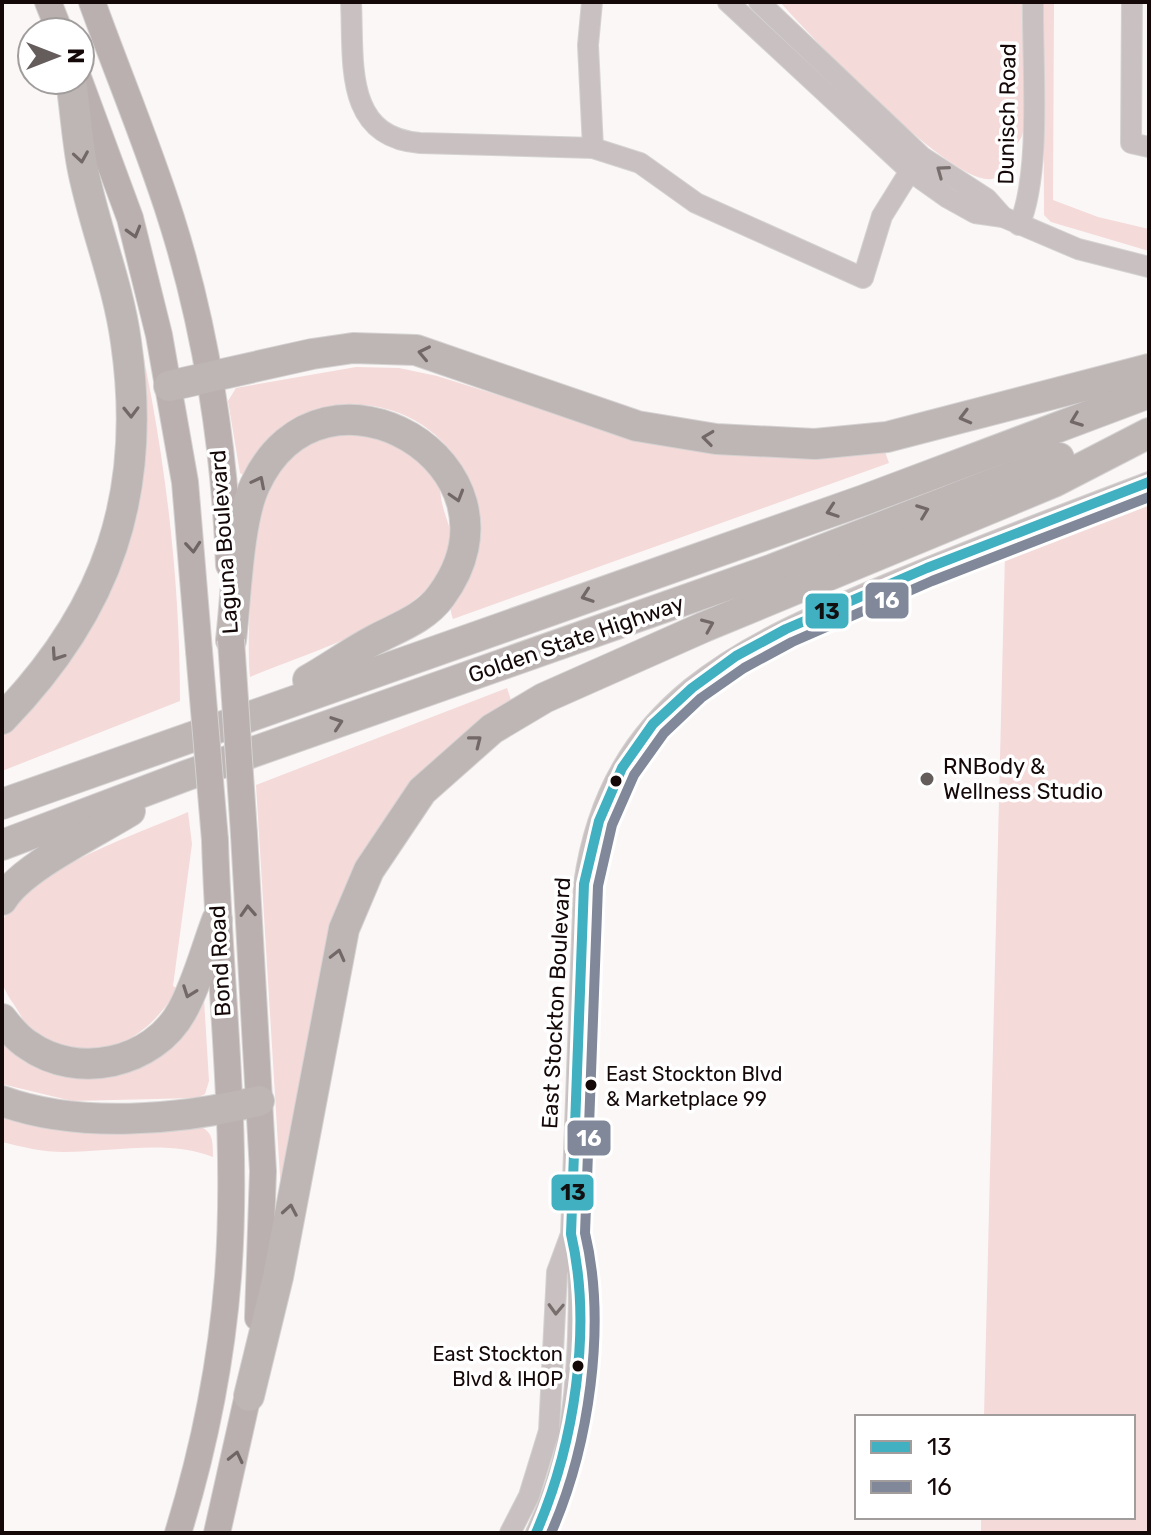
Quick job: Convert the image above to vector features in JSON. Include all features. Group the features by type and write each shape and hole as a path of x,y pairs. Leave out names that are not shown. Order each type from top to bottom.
{"highway":[{"path":"2,719 46,671 82,618 109,561 127,488 132,414 126,340 82,165 73,96"},
{"path":"169,386 353,348 416,350 637,426 716,439 815,444 887,437 1149,369"},
{"name":"Golden State Highway","path":"2,804 257,711 864,500 1149,393"},
{"path":"231,640 251,498 254,486 275,454 304,431 340,420 377,421 412,435 440,459 458,492 465,528 458,565 440,598 412,622 375,640 257,711"},
{"path":"249,1396 275,1292 330,987 344,929 369,870 422,791 492,729 544,698 719,621 1054,482 1149,430"},
{"name":"Golden State Highway","path":"2,845 185,776 773,569 1047,462 1149,430"},
{"path":"2,900 9,888 37,866 67,851 185,776"},
{"path":"2,1019 27,1045 59,1061 95,1065 129,1057 160,1039 182,1011 217,920"},
{"path":"2,1101 33,1112 76,1118 229,1108 259,1101"}],"main road":[{"name":"Laguna Boulevard","path":"92,2 171,217 187,275 207,376 224,496 259,1101"},
{"path":"85,96 130,218 147,276 169,386"},
{"name":"Bond Road","path":"169,386 193,543 215,840 229,1108 229,1247 222,1338 200,1460 178,1533"},
{"path":"217,1533 249,1396 261,1287 263,1171 259,1101"}],"street":[{"path":"351,2 361,107 368,119 385,134 402,142 593,148 640,163 696,203 863,278 882,216 910,171"},
{"path":"592,2 588,45 593,148"},
{"path":"728,2 910,171 948,198 975,213 1011,221 1078,249 1149,267"},
{"path":"759,2 922,157 987,199 1011,221"},
{"name":"Dunisch Road","path":"1011,221 1030,195 1033,2"},
{"path":"1132,2 1131,143 1149,147"},
{"name":"East Stockton Boulevard","path":"536,1533 553,1498 573,1425 580,1273 571,1234 582,905 587,862 612,787 647,732 678,698 755,642 969,550 1149,482"},
{"name":"East Stockton Boulevard","path":"510,1533 529,1496 549,1431 557,1272 571,1234"}],"shaded area":[{"path":"780,2 1023,2 1024,127 1002,173 997,177 979,177 952,163 920,139 851,76"},
{"path":"1043,2 1054,2 1053,200 1098,217 1149,229 1149,251 1051,222 1044,215"},
{"path":"128,288 150,390 166,493 177,597 180,701 2,771 2,729 117,562"},
{"path":"356,367 399,368 437,376 604,428 883,446 889,463 453,619 451,590 475,522 476,505 455,457 419,423 373,406 348,405 323,410 280,430 248,478 240,473 228,401 236,388"},
{"path":"329,432 394,435 441,478 441,497 452,544 443,569 425,591 399,611 337,643 250,677 251,582 257,528 266,491 285,464"},
{"path":"1149,497 1149,1533 981,1533 981,1519 1135,1519 1135,1415 984,1415 1005,553"},
{"path":"507,688 513,706 387,820 281,1193 256,785"},
{"path":"188,812 192,844 173,986 178,989 163,1010 130,1039 92,1049 49,1040 26,1028 2,980 2,924 12,906 30,888 83,857"},
{"path":"196,998 204,999 209,1081 205,1094 197,1098 72,1101 2,1084 2,1035 106,1074"},
{"path":"2,1117 34,1125 197,1125 211,1137 213,1157 159,1148 64,1152 33,1149 2,1142"}],"transit line":[{"name":"13","path":"536,1533 561,1463 570,1425 580,1347 577,1270 571,1234 584,884 599,821 622,768 653,724 692,688 736,656 786,629 927,568 1149,482"},
{"name":"16","path":"551,1533 564,1499 584,1425 594,1346 591,1269 585,1233 598,886 612,825 634,775 664,733 701,698 744,668 792,642 932,581 1149,497"}],"place":[{"name":"RNBody & Wellness Studio","path":"927,779"},
{"name":"East Stockton Blvd & Marketplace 99","path":"591,1085"},
{"name":"East Stockton Blvd & IHOP","path":"578,1366"}]}
